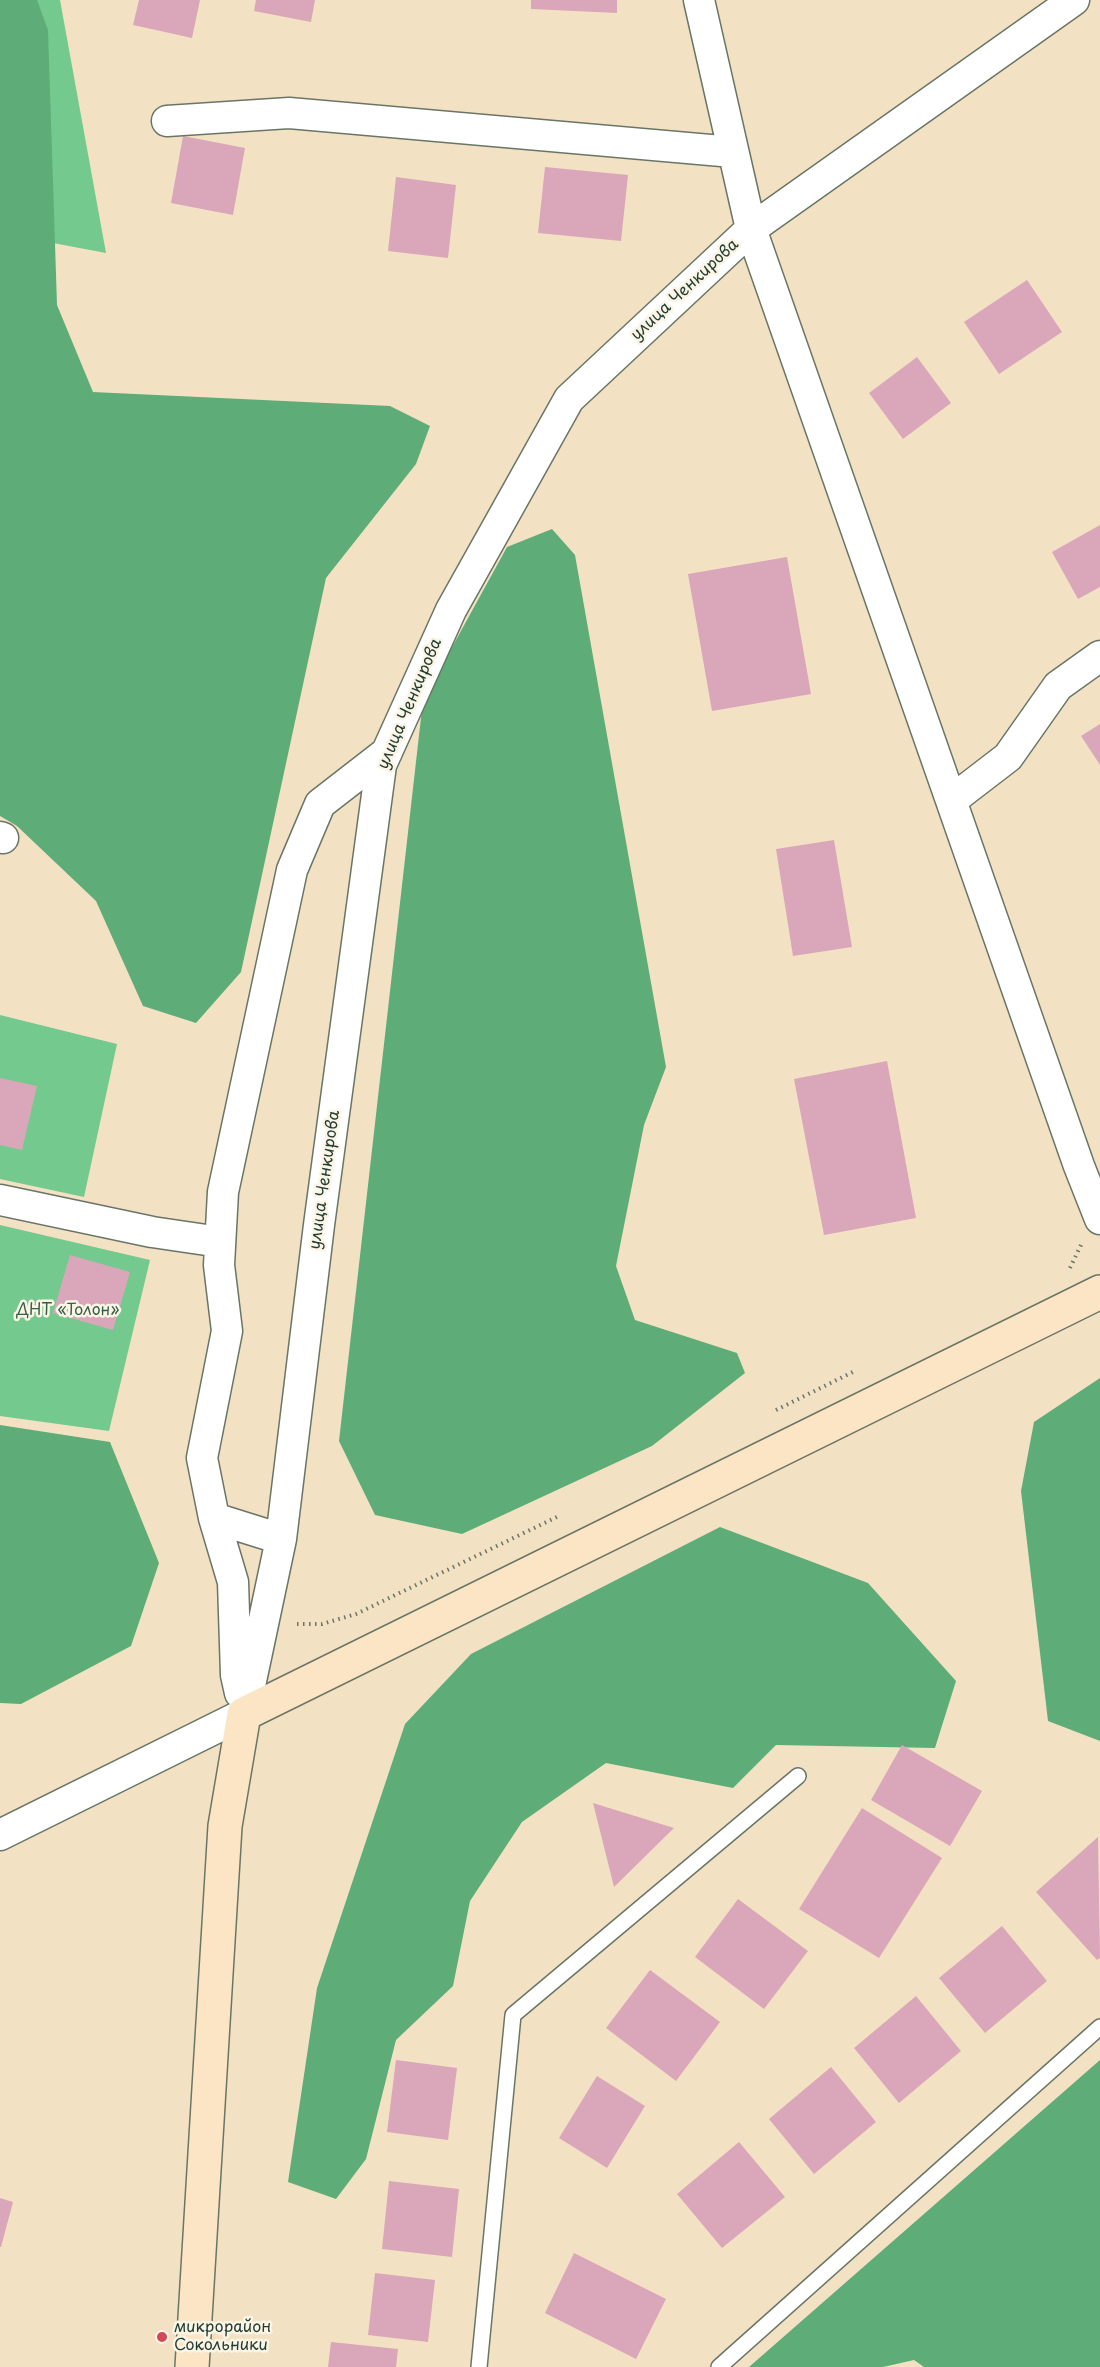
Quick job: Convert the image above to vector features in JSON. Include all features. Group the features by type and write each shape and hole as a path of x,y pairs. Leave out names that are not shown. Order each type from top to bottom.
{"street":[{"path":"699,0 751,229 952,800 1090,1160 1100,1219"},
{"name":"улица Ченкирова","path":"244,1714 281,1539 322,1201 381,765 451,610 568,399 751,229 1074,0"},
{"path":"166,121 289,113 733,152"},
{"path":"952,800 1008,757 1058,686 1100,656"},
{"path":"192,2367 225,1826 244,1714 236,1675 233,1581 214,1518 202,1458 227,1331 219,1265 224,1192 292,870 320,804 387,752"},
{"path":"0,1200 152,1232 220,1242"},
{"path":"0,1835 1100,1292"},
{"path":"214,1518 281,1539"}],"lane":[{"path":"479,2367 513,2015 798,1776"},
{"path":"719,2367 1100,2027"}],"path":[{"path":"1069,1271 1081,1244"},
{"path":"775,1410 860,1368"},
{"path":"263,1623 322,1624 356,1614 561,1516"}],"green space":[{"path":"0,0 60,0 106,253 0,233"},
{"path":"0,0 37,0 48,30 57,305 93,392 390,406 430,426 416,464 326,578 241,972 196,1023 143,1006 96,901 17,826 0,816"},
{"path":"552,529 575,555 666,1067 644,1125 616,1266 635,1320 737,1353 745,1373 652,1446 462,1534 375,1515 339,1441 423,700 507,547"},
{"path":"0,1015 117,1044 84,1197 0,1179"},
{"name":"ДНТ «Толон»","path":"0,1225 150,1260 109,1431 0,1416"},
{"path":"1100,1378 1100,1741 1048,1721 1021,1491 1034,1422"},
{"path":"0,1425 110,1442 159,1563 131,1646 21,1704 0,1703"},
{"path":"720,1527 868,1583 956,1681 935,1748 776,1745 733,1788 606,1763 522,1822 470,1901 453,1986 396,2040 366,2159 336,2199 288,2182 317,1988 405,1724 471,1654"},
{"path":"1100,2060 1100,2367 924,2367 914,2360 883,2367 749,2367"}],"building":[{"path":"139,0 200,0 192,38 133,25"},
{"path":"256,0 315,0 311,22 254,11"},
{"path":"531,0 617,0 617,13 531,9"},
{"path":"183,136 245,148 233,215 171,203"},
{"path":"545,167 628,175 621,241 538,233"},
{"path":"396,177 456,185 448,258 388,251"},
{"path":"1027,280 1062,332 999,374 964,322"},
{"path":"917,357 951,403 903,439 869,393"},
{"path":"1100,525 1100,587 1078,599 1052,552"},
{"path":"787,557 811,694 712,711 688,574"},
{"path":"1100,724 1100,765 1081,736"},
{"path":"834,840 852,947 793,956 776,849"},
{"path":"887,1061 916,1218 824,1235 794,1079"},
{"path":"0,1078 37,1086 22,1150 0,1145"},
{"path":"70,1255 130,1272 113,1330 53,1313"},
{"path":"902,1745 982,1791 950,1846 871,1800"},
{"path":"593,1803 674,1828 614,1887"},
{"path":"862,1808 942,1858 879,1958 799,1909"},
{"path":"1098,1837 1100,1958 1097,1960 1036,1892"},
{"path":"738,1899 808,1951 764,2009 695,1957"},
{"path":"1002,1926 1047,1981 985,2033 939,1978"},
{"path":"650,1970 720,2022 676,2081 606,2028"},
{"path":"916,1996 961,2051 899,2103 854,2048"},
{"path":"396,2060 457,2068 448,2140 387,2132"},
{"path":"831,2067 876,2122 814,2174 769,2119"},
{"path":"597,2076 645,2106 607,2168 559,2138"},
{"path":"739,2142 785,2197 722,2248 677,2194"},
{"path":"389,2181 459,2189 452,2257 382,2249"},
{"path":"0,2198 13,2202 1,2247 0,2247"},
{"path":"574,2253 666,2299 636,2359 545,2313"},
{"path":"375,2273 435,2280 428,2342 368,2335"},
{"path":"331,2342 398,2349 396,2367 328,2367"}],"place":[{"name":"микрорайон Сокольники","path":"162,2337"}]}
